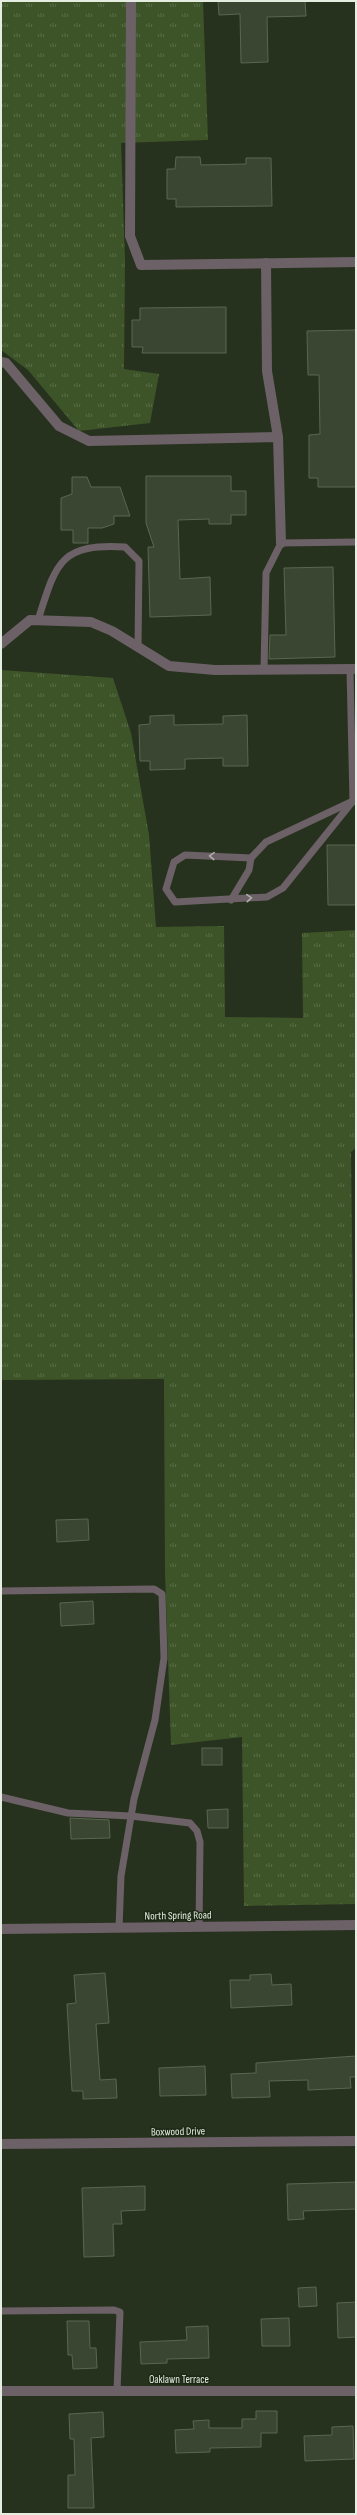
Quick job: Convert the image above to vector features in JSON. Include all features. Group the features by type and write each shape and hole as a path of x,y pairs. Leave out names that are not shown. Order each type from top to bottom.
{"street":[{"path":"131,1 130,236 142,265 356,262"},
{"path":"266,263 268,371 278,437 281,543"},
{"path":"1,362 6,363 59,426 89,440 278,437"},
{"path":"1,644 30,620 91,622 138,647 169,666 215,670 353,670"},
{"name":"North Spring Road","path":"1,1929 356,1925"},
{"name":"Boxwood Drive","path":"1,2144 356,2141"},
{"name":"Oaklawn Terrace","path":"1,2391 356,2391"}],"lane":[{"path":"264,670 266,574 281,543 356,542"},
{"path":"38,620 50,581 60,563 77,551 100,546 125,547 139,561 138,647"},
{"path":"251,858 185,855 174,862 166,889 175,902 267,897 283,888 354,801 353,670"},
{"path":"231,900 249,870 251,858 266,842 354,801"},
{"path":"1,1591 154,1589 162,1594 164,1658 155,1720 131,1816 121,1876 119,1928"},
{"path":"1,1797 68,1813 131,1816 190,1823 197,1831 202,1861 199,1927"},
{"path":"1,2311 114,2310 120,2312 117,2391"}],"green space":[{"path":"1,1 203,1 208,140 121,143 125,259 124,369 159,374 150,423 79,431 28,370 1,350"},
{"path":"1,670 113,678 131,733 149,835 156,927 224,926 225,1017 303,1018 302,933 356,930 356,1148 351,1152 356,1560 356,1904 244,1906 242,1737 171,1745 165,1572 164,1379 1,1380"}],"building":[{"path":"218,1 305,1 306,16 267,17 268,62 241,63 240,14 219,15"},
{"path":"176,157 200,157 201,165 246,164 246,158 271,158 272,206 176,207 176,199 167,199 167,169 175,169"},
{"path":"226,307 226,353 142,353 143,347 132,347 132,320 140,320 140,308"},
{"path":"356,330 356,487 318,487 318,478 309,478 309,435 320,434 319,375 308,375 307,331"},
{"path":"146,476 231,476 231,491 246,491 246,515 231,515 231,524 209,524 209,519 178,520 180,579 210,577 211,615 150,617 148,547 154,547 146,523"},
{"path":"72,477 87,477 91,487 120,487 130,516 114,516 114,524 102,528 88,528 88,543 73,543 73,530 61,530 61,498 72,494"},
{"path":"333,567 335,657 269,659 270,635 286,635 284,568"},
{"path":"174,715 174,725 223,724 223,716 247,715 248,766 223,766 223,758 185,759 185,769 150,770 150,761 140,761 139,725 150,724 150,716"},
{"path":"327,845 356,845 356,905 328,905"},
{"path":"88,1519 89,1540 57,1542 56,1520"},
{"path":"93,1601 94,1624 61,1626 60,1603"},
{"path":"202,1748 222,1748 222,1765 202,1765"},
{"path":"228,1809 228,1828 208,1828 207,1810"},
{"path":"70,1818 109,1820 110,1838 71,1839"},
{"path":"105,1973 109,2023 96,2024 100,2080 116,2079 117,2098 83,2099 83,2091 72,2091 67,2004 76,2003 74,1975"},
{"path":"271,1974 272,1985 291,1984 292,2005 231,2008 230,1980 250,1980 250,1975"},
{"path":"356,2056 356,2077 350,2077 351,2088 308,2090 308,2080 269,2081 270,2097 232,2098 231,2074 256,2073 256,2063"},
{"path":"205,2066 206,2095 160,2096 159,2068"},
{"path":"356,2182 356,2209 303,2211 304,2219 288,2220 287,2184"},
{"path":"145,2186 145,2210 121,2211 122,2224 113,2224 114,2256 84,2257 82,2188"},
{"path":"316,2287 317,2306 299,2307 298,2288"},
{"path":"356,2302 356,2337 338,2338 337,2303"},
{"path":"289,2318 290,2346 262,2346 261,2319"},
{"path":"67,2321 89,2321 90,2348 96,2348 97,2368 73,2369 72,2355 68,2355"},
{"path":"208,2326 209,2358 167,2359 167,2363 141,2364 140,2342 187,2340 186,2327"},
{"path":"256,2411 277,2411 277,2433 261,2433 261,2447 210,2448 210,2452 176,2453 175,2430 194,2429 193,2421 209,2420 209,2428 242,2428 242,2419 256,2419"},
{"path":"103,2412 104,2437 91,2438 94,2508 68,2508 68,2475 75,2475 74,2439 70,2439 69,2414"},
{"path":"353,2426 354,2459 305,2461 304,2436 332,2435 332,2427"}]}
